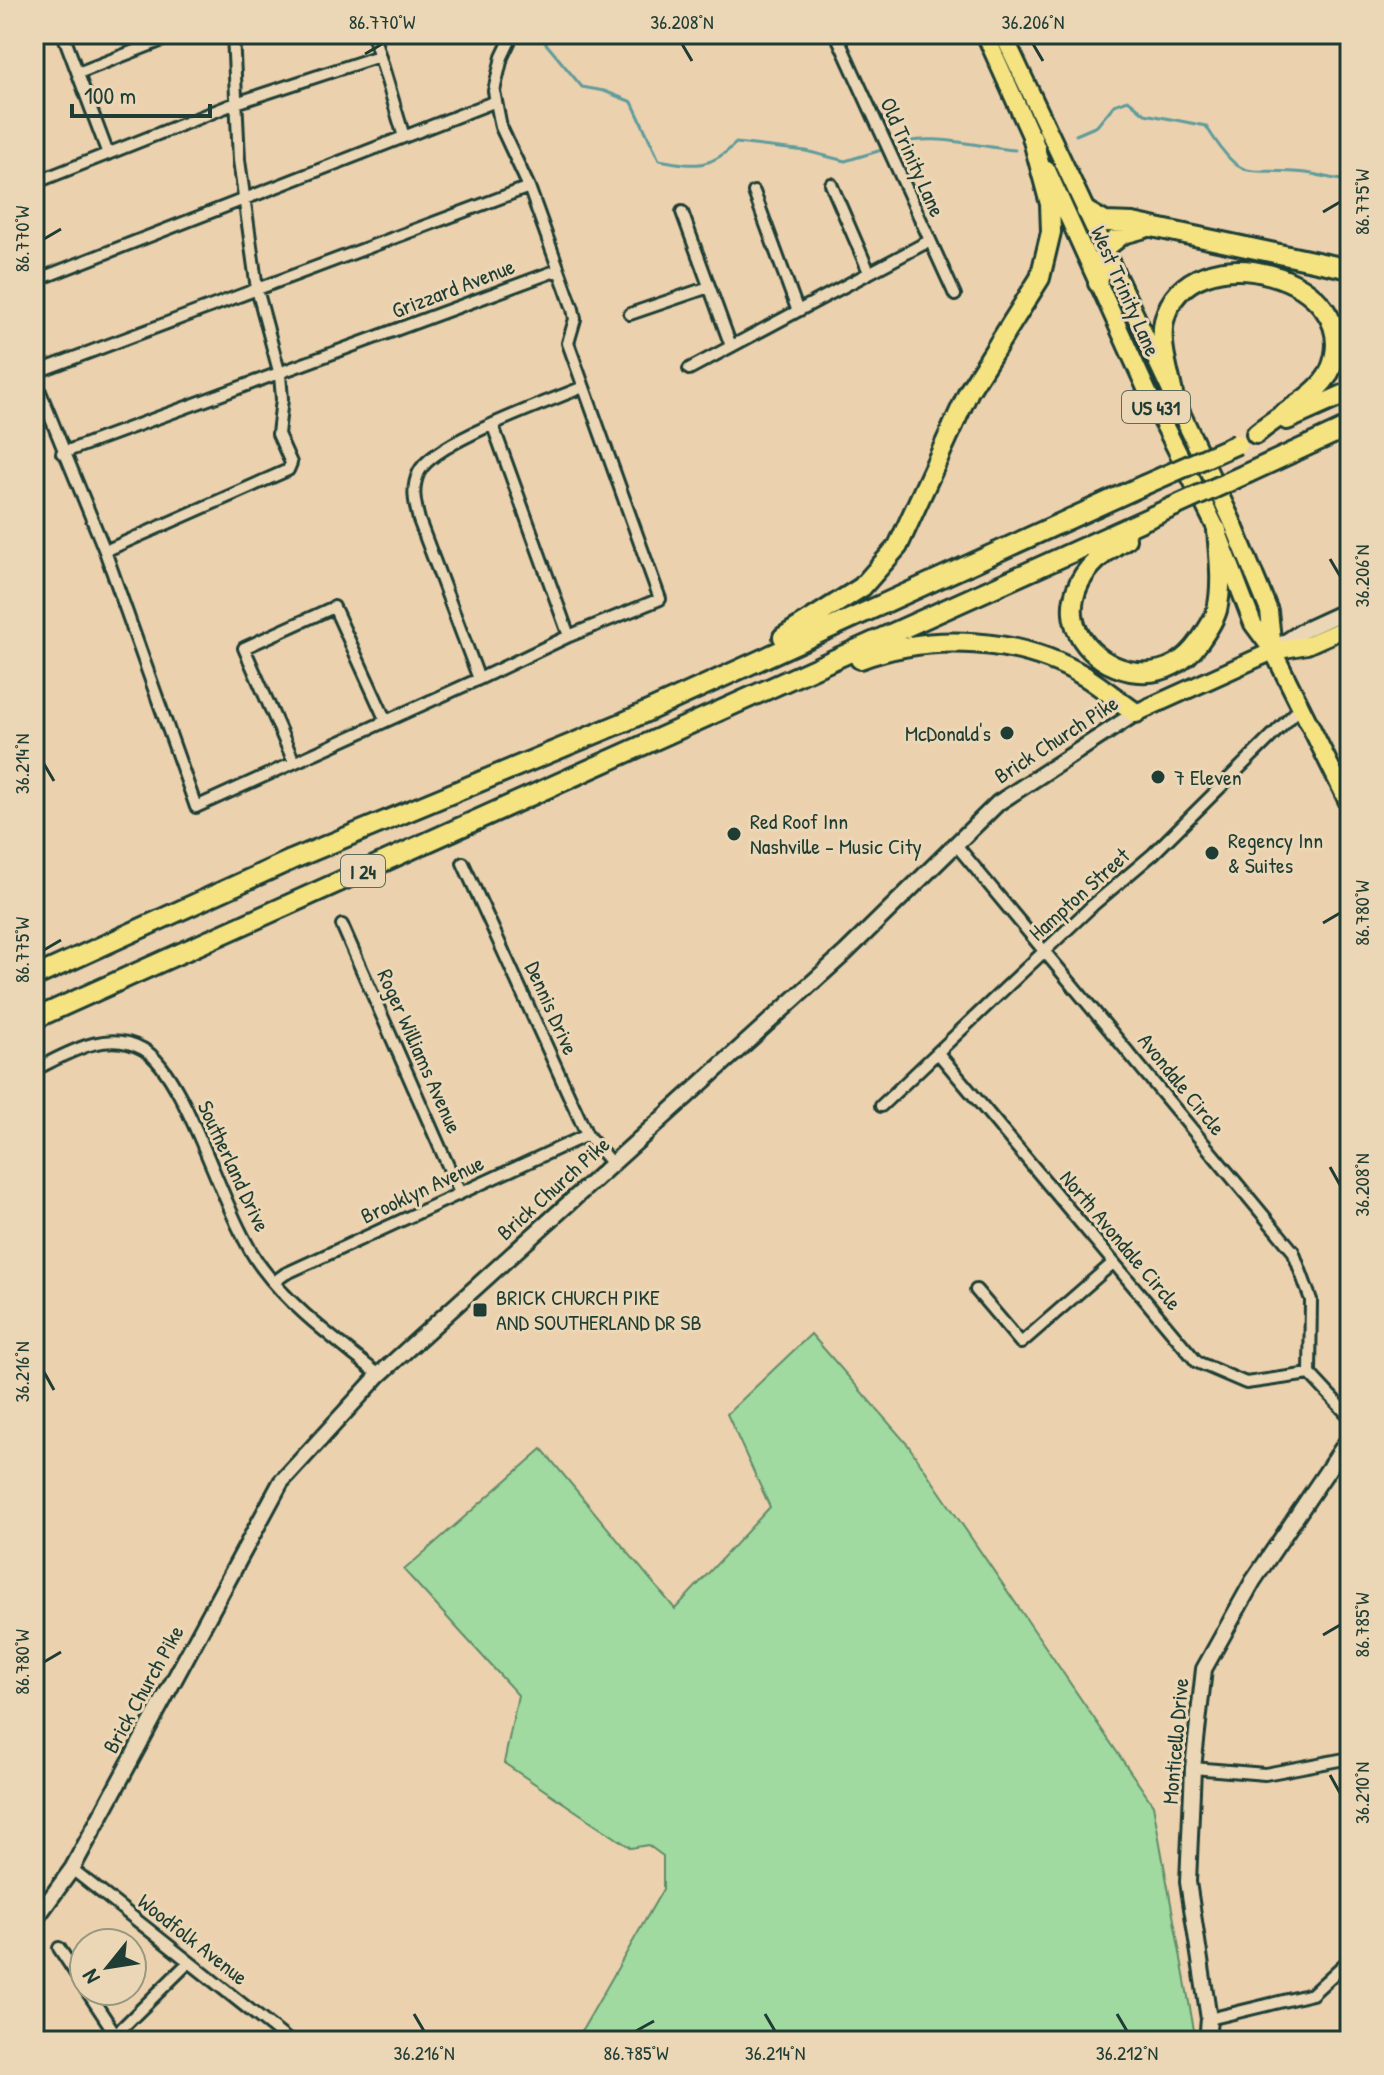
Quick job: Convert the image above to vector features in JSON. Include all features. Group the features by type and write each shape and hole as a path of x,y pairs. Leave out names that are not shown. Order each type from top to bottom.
{"highway":[{"path":"624,722 692,679 802,628 827,612 862,587 898,546 969,391 1040,278 1051,232 1050,204 1032,137"},
{"path":"1086,211 1105,222 1151,227 1350,269"},
{"path":"1098,283 1104,249 1123,234 1151,227"},
{"path":"1173,394 1164,353 1164,323 1183,291 1215,273 1235,270 1261,272 1291,282 1325,309 1333,325 1336,344 1330,372 1309,396 1280,413 1256,434"},
{"name":"I 24","path":"34,977 291,860 624,722 1350,392"},
{"name":"I 24","path":"34,1019 1350,426"},
{"path":"1153,516 1133,535 1101,554 1078,580 1073,603 1082,641 1109,666 1131,671 1158,670 1182,660 1208,629 1217,612 1220,580 1217,530"},
{"path":"692,722 882,650 931,642 1018,649 1083,676 1136,713"}],"main road":[{"name":"West Trinity Lane","path":"985,34 1098,283 1217,530 1253,624 1273,651 1350,806"},
{"name":"West Trinity Lane","path":"1003,34 1173,394 1269,611 1273,651"},
{"name":"Brick Church Pike","path":"34,1921 72,1869 281,1482 379,1375 613,1165 1011,793 1136,713 1273,651 1302,631 1350,609"},
{"name":"Brick Church Pike","path":"1273,651 1307,645 1350,626"},
{"name":"Monticello Drive","path":"1207,2041 1209,2019 1188,1882 1193,1768 1204,1669 1253,1581 1350,1437"}],"street":[{"path":"63,34 108,154"},
{"path":"78,73 178,34"},
{"path":"105,551 288,470 291,463 278,434 282,399 280,375 257,289 244,198 233,34"},
{"path":"373,34 404,137"},
{"path":"513,34 502,57 494,91 501,127 529,187 573,309 575,319 568,343 660,599 569,636 196,807 105,551 62,453 34,375 529,187"},
{"name":"Old Trinity Lane","path":"836,34 955,295"},
{"path":"34,183 236,103 379,56"},
{"path":"34,281 496,101"},
{"path":"831,184 869,272"},
{"path":"754,192 797,309"},
{"path":"682,212 731,346"},
{"path":"689,369 929,241"},
{"name":"Grizzard Avenue","path":"62,453 558,270"},
{"path":"630,314 709,287"},
{"path":"479,679 419,520 414,489 418,473 442,448 583,387"},
{"path":"493,426 569,636"},
{"path":"294,762 244,648 309,618 334,607 386,721"},
{"name":"Hampton Street","path":"881,1106 1153,854 1301,707"},
{"name":"Avondale Circle","path":"957,846 1293,1251 1311,1300 1310,1374"},
{"name":"Dennis Drive","path":"463,863 587,1135 613,1165"},
{"name":"Roger Williams Avenue","path":"342,925 460,1193"},
{"name":"Southerland Drive","path":"34,1070 92,1043 109,1041 142,1048 157,1059 176,1086 221,1195 261,1267 299,1309 379,1375"},
{"name":"North Avondale Circle","path":"938,1053 1197,1362 1246,1383 1310,1374"},
{"name":"Brooklyn Avenue","path":"274,1282 285,1274 587,1135"},
{"path":"976,1290 1021,1343 1113,1263"},
{"path":"1310,1374 1350,1417"},
{"path":"1193,1768 1265,1774 1350,1758"},
{"name":"Woodfolk Avenue","path":"72,1869 289,2041"},
{"path":"59,1948 68,1962"},
{"path":"1209,2019 1312,1994 1350,1959"},
{"path":"98,2007 118,2038 189,1962"}],"green space":[{"path":"811,1334 908,1445 1153,1805 1196,2041 576,2041 663,1889 663,1856 648,1845 631,1848 504,1763 518,1695 404,1570 542,1449 675,1609 770,1507 727,1414"}],"waterway":[{"path":"538,34 582,87 604,91 632,102 659,160 700,164 718,158 736,143 806,151 845,161 885,149"},
{"path":"1076,135 1097,126 1114,105 1128,100 1145,114 1206,126 1229,158 1247,170 1306,173 1350,180"},
{"path":"892,146 937,140 1015,150"}],"place":[{"name":"McDonald's","path":"1007,733"},
{"name":"7 Eleven","path":"1158,777"},
{"name":"Red Roof Inn Nashville - Music City","path":"734,834"},
{"name":"Regency Inn & Suites","path":"1212,853"},
{"name":"BRICK CHURCH PIKE AND SOUTHERLAND DR SB","path":"480,1310"}]}
